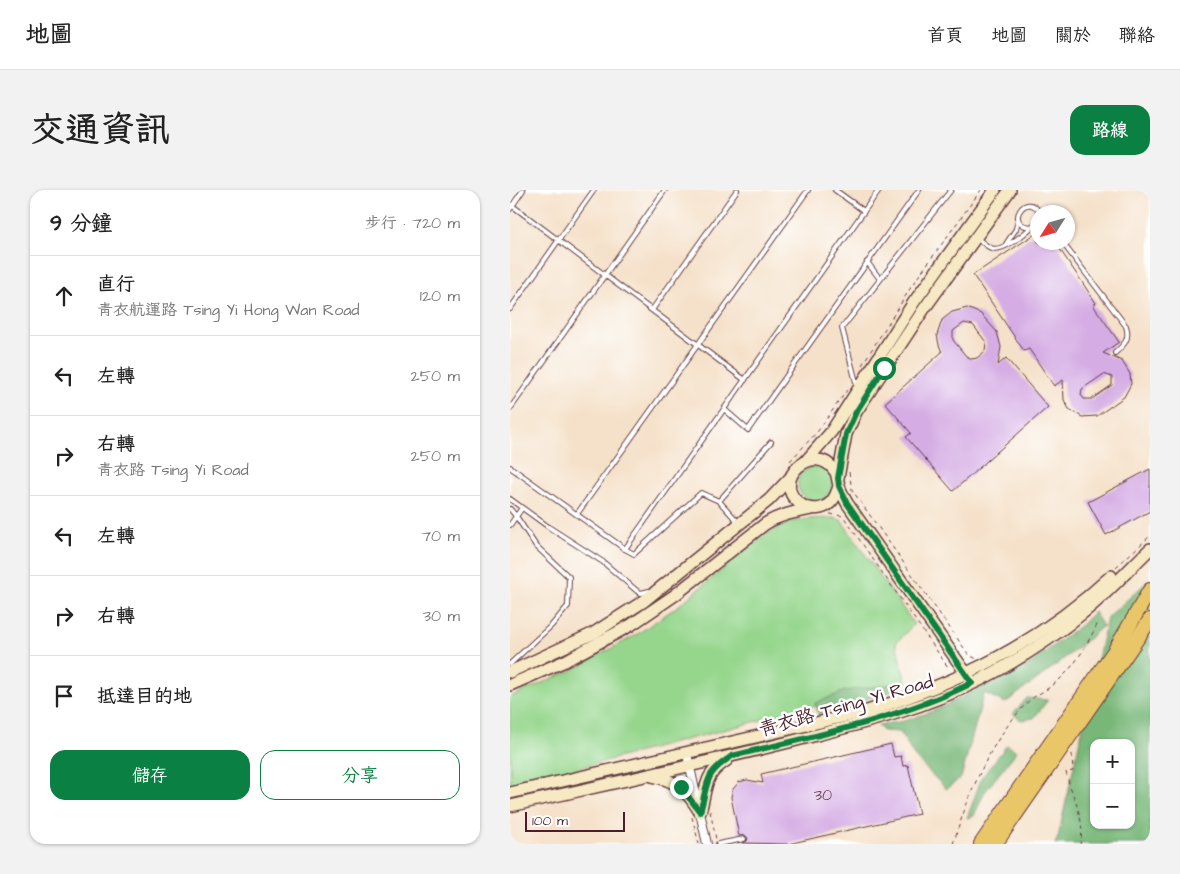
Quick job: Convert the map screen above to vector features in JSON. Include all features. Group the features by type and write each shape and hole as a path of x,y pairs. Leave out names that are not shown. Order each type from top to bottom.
{"highway":[{"path":"1046,762 1150,590"},
{"path":"981,844 994,837 1046,762 1150,620"}],"street":[{"path":"510,685 565,660 631,624 681,590 775,518 792,512 819,508 833,501 837,494 846,434 856,412 914,324 1010,190"},
{"path":"510,672 561,650 602,629 644,602 778,492 794,471 806,461 831,432 914,302 994,191"},
{"path":"806,461 814,460 829,464 835,470 847,503 969,678"},
{"path":"790,478 792,494 803,506 811,508"},
{"path":"833,501 847,503"},
{"name":"青衣路 Tsing Yi Road","path":"510,793 688,760 732,756 874,720 950,694 969,678 1032,639 1086,600 1150,540"},
{"name":"青衣路 Tsing Yi Road","path":"510,806 644,775 688,760 911,698 969,678 1031,650 1062,629 1086,611 1150,549"},
{"path":"701,813 706,784 710,775 717,766 732,756"},
{"path":"688,760 707,844"},
{"path":"644,775 664,778 674,782 686,792 701,813"}],"lane":[{"path":"523,190 511,206 745,380"},
{"path":"510,309 594,190"},
{"path":"510,409 665,190"},
{"path":"652,310 736,190"},
{"path":"577,514 808,190"},
{"path":"835,190 864,211"},
{"path":"625,549 879,190"},
{"path":"724,409 748,430 919,190"},
{"path":"858,388 842,328 952,190"},
{"path":"1005,246 1016,229 1020,209 1030,205"},
{"path":"1018,219 1023,225 1030,227"},
{"path":"976,237 993,249 999,249 1030,229"},
{"path":"1068,250 1126,326 1127,340 1115,353"},
{"path":"866,262 880,279"},
{"path":"719,501 771,442"},
{"path":"510,467 634,554 701,493 719,501 740,524"},
{"path":"510,499 550,528 603,562 637,591 641,593 667,583"},
{"path":"510,525 522,508"},
{"path":"510,509 536,546 569,577 568,606 552,625 510,664"},
{"path":"717,844 744,839"}],"path":[{"path":"787,466 818,431 855,377 915,281 981,190"},
{"path":"848,468 852,490 969,655"},
{"path":"843,516 948,667"},
{"path":"953,844 975,780 993,748 1026,703 1051,687 1072,667 1085,648 1098,623"},
{"path":"1072,754 1073,771 1066,772 1082,824 1083,834 1080,844"},
{"path":"698,844 701,813"},
{"path":"701,813 717,844"}],"green space":[{"path":"815,467 827,472 832,484 827,496 815,501 803,496 798,484 803,472"},
{"path":"833,518 841,520 914,624 896,643 906,682 510,786 510,697 572,670 636,635 678,606 765,535 790,522"},
{"path":"1150,579 1150,844 1055,844 1107,618"},
{"path":"1094,612 1103,626 1018,694 1005,703 984,693 961,778 946,789 914,756 900,732 883,731 878,725 904,721 936,710 1029,664 1081,625"},
{"path":"900,683 890,692 818,714 815,703 845,691"},
{"path":"1027,698 1048,700 1034,718 1021,720 1013,714"},
{"path":"1007,745 1017,751 984,793 974,816 967,818 982,777"}],"building":[{"path":"1030,237 1030,250 1060,250 1096,303 1093,305 1119,342 1103,353 1122,361 1130,374 1131,384 1124,397 1097,416 1082,417 1069,409 1064,400 1063,380 1054,386 1029,349 1024,351 973,275","holes":["1104,374 1112,377 1112,385 1092,399 1084,399 1081,395 1082,389"]},
{"path":"967,308 981,314 997,332 1001,347 998,365 1006,358 1048,407 953,491 906,437 911,433 885,403 942,352 937,335 942,320 952,312","holes":["964,323 973,325 986,342 985,351 977,358 972,359 966,356 953,340 953,331"]},
{"path":"1150,469 1150,511 1106,535 1088,502"},
{"path":"891,744 894,757 901,756 903,766 908,765 919,814 788,844 742,843 747,841 748,838 745,835 739,836 731,797 733,789 739,782 747,780 763,783 761,774"}],"route":[{"path":"681,787 700,812 707,779 717,766 732,756 874,720 950,694 972,683 847,503 839,486 838,478 842,445 846,434 856,412 884,368"}]}
